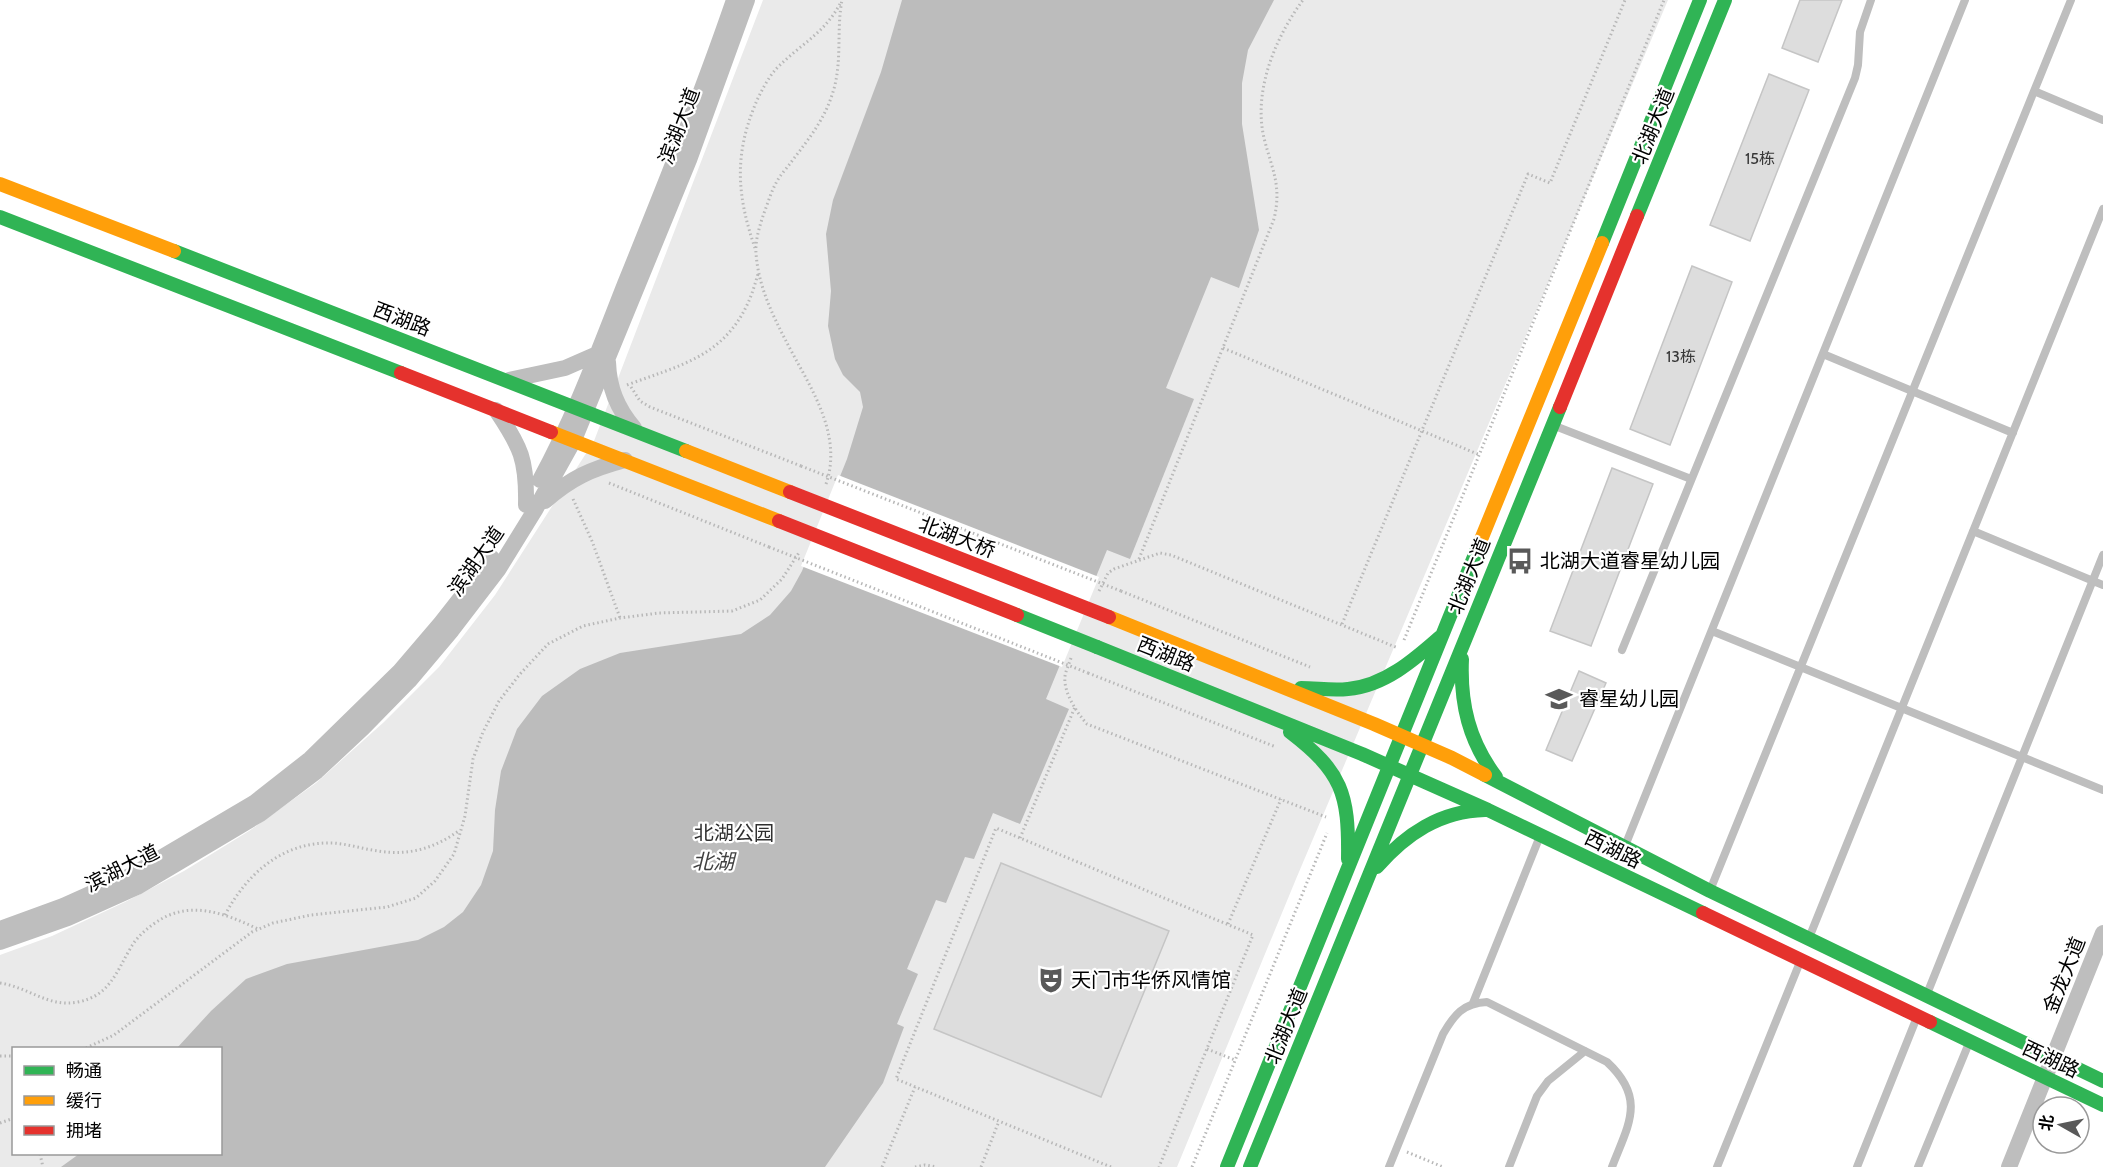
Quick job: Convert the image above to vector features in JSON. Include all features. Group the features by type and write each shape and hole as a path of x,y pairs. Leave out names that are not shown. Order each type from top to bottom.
{"main road":[{"name":"北湖大道","path":"1227,1167 1700,0"},
{"name":"北湖大道","path":"1250,1167 1725,0"},
{"name":"西湖路","path":"0,184 581,408 790,492"},
{"path":"0,217 625,460"},
{"name":"西湖路","path":"625,460 1270,716 1390,766 1540,836 1705,902 1808,939 2103,1081"},
{"name":"北湖大桥","path":"790,492 1109,617"},
{"name":"西湖路","path":"1109,617 1402,736 1499,782 1625,847 1705,902 1800,961 2103,1105"},
{"path":"1280,686 1337,690 1365,685 1404,668 1444,633"},
{"path":"1462,645 1460,681 1468,730 1482,762 1499,782"},
{"path":"1270,716 1316,753 1330,768 1340,785 1347,826 1347,870"},
{"path":"1367,878 1386,856 1426,825 1451,813 1470,809 1488,810"}],"street":[{"name":"滨湖大道","path":"602,357 734,0"},
{"name":"滨湖大道","path":"0,942 68,918 137,887 260,814 317,771 363,728 409,681 452,630 498,570 569,438 602,357 689,160 747,0"},
{"path":"508,380 565,368 602,357 612,391 622,412 637,431"},
{"path":"496,409 520,448 525,464 531,508 587,471 625,460"},
{"name":"滨湖大道","path":"0,929 63,906 132,876 254,803 310,759 400,671 489,564 531,508"},
{"name":"金龙大道","path":"2009,1167 2103,933"}],"lane":[{"path":"1622,650 1855,78 1860,32 1871,0"},
{"path":"1625,847 1965,0"},
{"path":"1705,902 2071,0"},
{"path":"2034,91 2103,120"},
{"path":"1717,1167 2103,209"},
{"path":"1823,354 2013,433"},
{"path":"1552,424 1691,479"},
{"path":"1973,531 2103,585"},
{"path":"1857,1167 2103,555"},
{"path":"1712,631 2103,790"},
{"path":"1473,1003 1540,836"},
{"path":"1389,1167 1443,1034 1452,1018 1473,1003 1487,1002 1607,1062 1616,1070 1625,1084 1632,1104 1632,1116 1612,1167"},
{"path":"1918,1167 1970,1042"},
{"path":"1509,1167 1538,1096 1548,1081 1586,1051"}],"path":[{"path":"1139,559 1257,266 1276,210 1278,184 1264,137 1261,114 1270,64 1280,37 1303,0"},
{"path":"1342,624 1528,174 1550,183 1625,0"},
{"path":"1398,652 1405,640 1664,0"},
{"path":"756,250 747,226 741,195 740,158 747,126 759,97 775,70 831,21 842,1"},
{"path":"826,485 829,476 830,441 819,402 785,339 765,294 758,274 756,250 760,225 776,183 823,119 833,93 840,49 842,1"},
{"path":"612,391 694,360 715,348 747,306 758,274"},
{"path":"1223,348 1480,455"},
{"path":"629,384 640,401 650,407 1121,591 1316,670"},
{"path":"606,482 1282,749"},
{"path":"566,484 592,541 620,618"},
{"path":"88,1047 114,1035 258,929 273,923 311,915 387,907 416,898 435,881 454,854 461,830 473,759 483,732 499,701 548,644 583,626 620,618 659,613 732,611 760,600 782,579 801,548"},
{"path":"1020,838 1075,707"},
{"path":"1228,924 1281,800"},
{"path":"1329,811 1329,818"},
{"path":"1192,1167 1329,827"},
{"path":"1111,1167 896,1079 996,828 1253,934 1159,1167"},
{"path":"225,915 235,895 256,872 282,854 299,847 315,843 335,843 396,853 413,852 444,842 461,830"},
{"path":"0,983 15,985 51,1002 66,1004 92,999 111,983 130,947 140,934 161,918 177,911 194,909 225,915 258,929"},
{"path":"1207,1049 1235,1059"},
{"path":"882,1167 915,1087"},
{"path":"981,1167 999,1121"},
{"path":"1397,1148 1443,1167"},
{"path":"915,1167 925,1165 937,1167"}],"green space":[{"name":"北湖公园","path":"763,0 1668,0 1296,879 1177,1167 0,1167 0,955 52,936 184,871 249,831 316,783 384,722 439,667 495,595 594,441"}],"water":[{"name":"北湖","path":"902,0 1274,0 1248,50 1242,83 1242,124 1259,230 1239,288 1211,277 1166,388 1194,399 1130,559 1107,550 1046,699 1069,709 1020,824 993,813 974,859 965,857 946,903 936,900 907,969 918,974 897,1024 904,1027 883,1083 825,1167 61,1167 78,1155 222,1155 222,1047 178,1047 211,1011 246,979 287,964 418,940 444,927 463,912 481,885 493,851 495,810 501,771 517,729 542,696 580,669 620,653 741,634 770,615 791,591 802,571 847,459 863,407 860,392 843,375 835,359 828,326 831,291 826,234 833,200 881,72"}],"pier":[{"path":"838,475 1099,577 1062,667 801,566"}],"building":[{"path":"1800,0 1842,0 1818,62 1782,48"},
{"path":"1769,74 1809,90 1750,241 1710,225"},
{"path":"1692,266 1732,282 1670,445 1630,429"},
{"path":"1612,468 1653,484 1591,646 1550,631"},
{"path":"1579,671 1606,683 1572,761 1546,750"},
{"name":"天门市华侨风情馆","path":"1001,863 1169,931 1101,1097 934,1029"}],"traffic: fast":[{"path":"1602,243 1700,0"},
{"path":"1637,216 1725,0"},
{"path":"0,217 401,373"},
{"path":"174,251 686,451"},
{"path":"1250,1167 1560,407"},
{"path":"1227,1167 1480,542"},
{"path":"1017,615 1097,647"},
{"path":"1301,688 1342,690 1374,683 1409,663 1440,637"},
{"path":"1097,647 1362,754 1488,810 1703,913"},
{"path":"1462,659 1463,691 1468,721 1479,750 1496,777"},
{"path":"1290,732 1321,759 1339,786 1347,817 1348,859"},
{"path":"1485,775 1710,891 2103,1081"},
{"path":"1377,867 1400,844 1425,826 1453,815 1485,810"},
{"path":"1930,1022 2103,1105"}],"traffic: slow":[{"path":"0,184 174,251"},
{"path":"1480,542 1602,243"},
{"path":"551,432 779,521"},
{"path":"686,451 790,492"},
{"path":"1109,617 1374,724 1485,775"}],"traffic: jam":[{"path":"1560,407 1637,216"},
{"path":"401,373 551,432"},
{"path":"790,492 1109,617"},
{"path":"779,521 1017,615"},
{"path":"1703,913 1930,1022"}],"place":[{"name":"北湖大道睿星幼儿园","path":"1520,561"},
{"name":"睿星幼儿园","path":"1559,699"},
{"name":"天门市华侨风情馆","path":"1051,980"}]}
